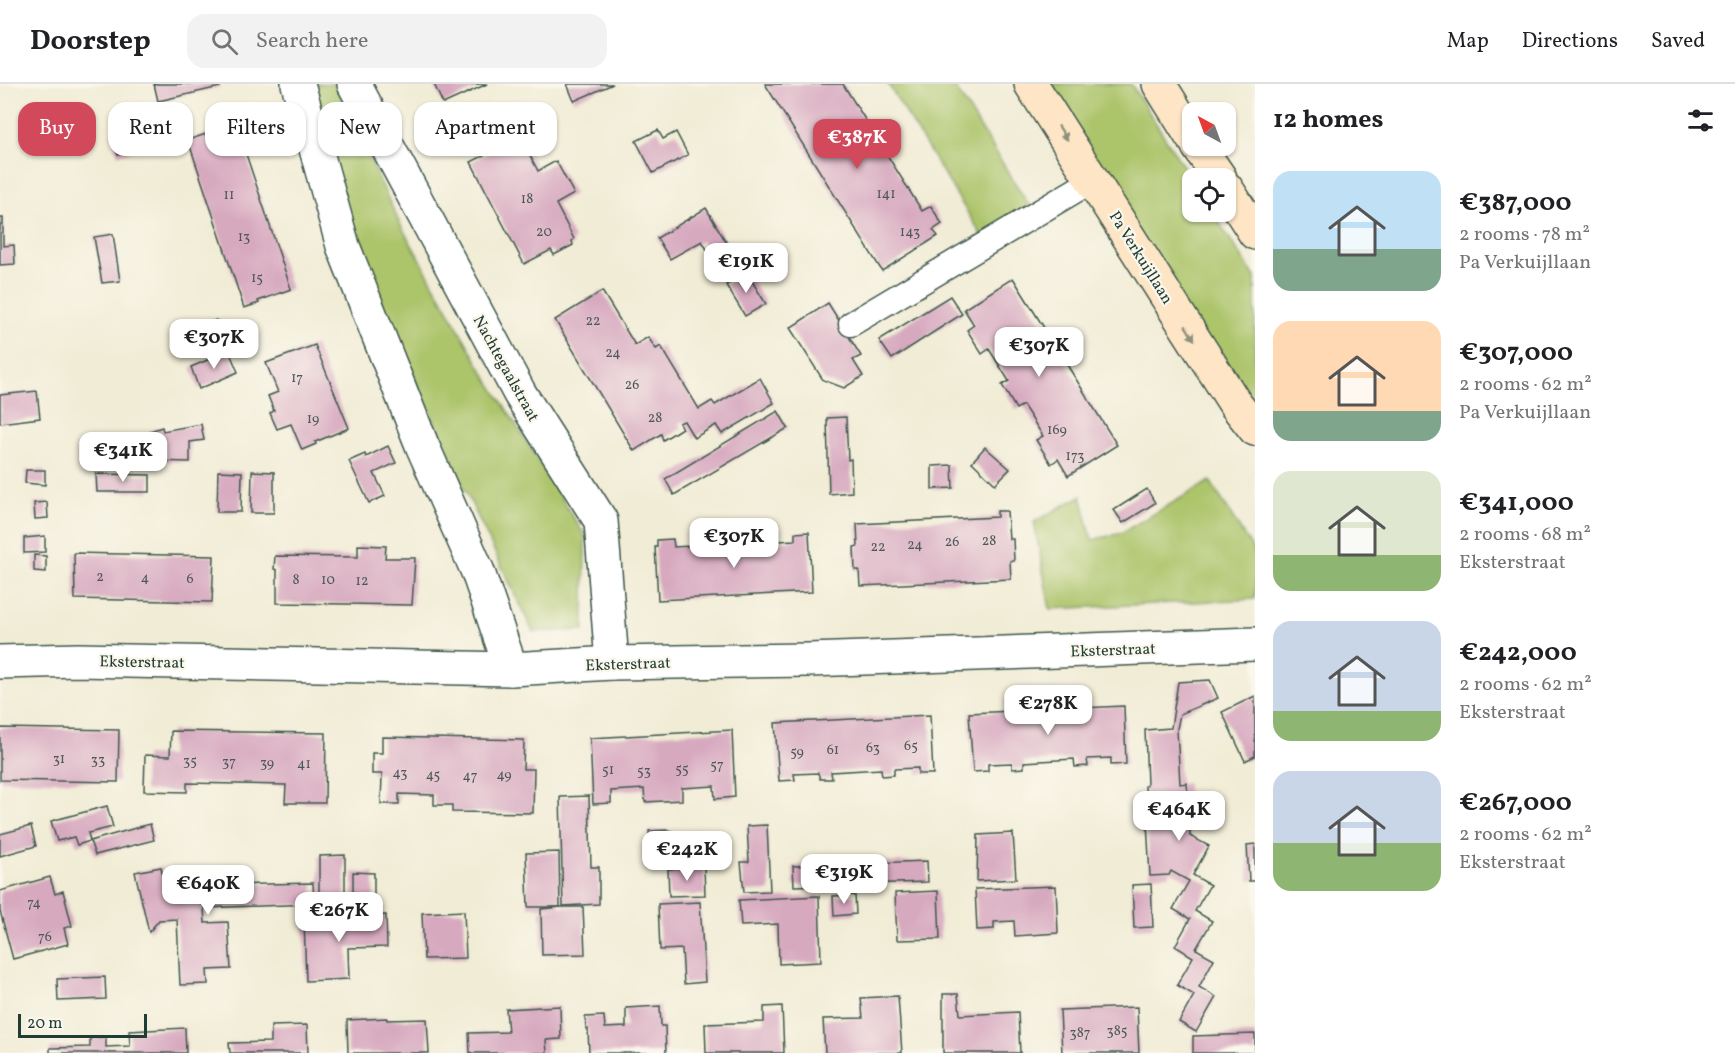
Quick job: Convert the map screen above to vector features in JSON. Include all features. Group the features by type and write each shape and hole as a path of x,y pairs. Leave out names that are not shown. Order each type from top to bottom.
{"street":[{"path":"298,84 343,246 422,445 478,572 511,669"},
{"name":"Nachtegaalstraat","path":"354,84 520,394 601,521 612,663"},
{"name":"Pa Verkuijllaan","path":"1031,84 1236,405 1255,429"},
{"path":"1159,84 1182,120"},
{"path":"1236,204 1255,234"},
{"name":"Eksterstraat","path":"0,662 90,660 511,669 612,663 809,660 1255,644"}],"lane":[{"path":"851,324 1094,180"}],"green space":[{"path":"307,84 335,84 343,102 318,102 318,121"},
{"path":"888,84 953,84 1030,207 982,236"},
{"path":"1031,84 1131,84 1184,168 1182,168 1182,222 1219,222 1255,277 1255,414"},
{"path":"329,156 368,156 400,224 479,365 585,536 584,630 533,632 465,490 389,321 344,207"},
{"path":"1210,481 1255,553 1255,599 1050,609 1034,522 1081,496 1092,540 1121,533"}],"building":[{"path":"154,84 219,84 220,87 158,101"},
{"path":"434,84 487,84 447,102 442,102"},
{"path":"567,84 613,84 574,101"},
{"path":"765,84 843,84 922,211 931,206 942,224 933,230 938,236 882,271"},
{"path":"658,130 663,139 676,132 688,155 653,173 636,141"},
{"path":"205,134 205,156 247,156 291,289 244,308 193,155 193,138"},
{"path":"483,156 530,156 538,171 556,161 574,194 556,204 574,239 573,245 554,255 551,250 524,264 471,162"},
{"path":"706,208 735,257 718,268 702,241 670,259 657,238"},
{"path":"0,218 3,218 3,246 14,245 15,264 0,265"},
{"path":"113,234 120,281 102,283 94,237"},
{"path":"747,273 766,304 745,316 726,285"},
{"path":"1013,278 1117,445 1068,476 1058,459 1051,464 1036,440 1043,436 1023,405 1016,409 1002,385 1009,381 989,349 982,354 967,330 974,325 964,309"},
{"path":"602,291 635,345 648,337 656,349 661,346 699,409 712,401 715,405 760,378 774,403 722,434 716,425 694,438 684,421 679,423 682,428 663,440 661,434 634,451 555,320"},
{"path":"950,296 962,314 892,359 879,340"},
{"path":"828,303 861,356 853,360 863,376 844,388 823,380 790,328"},
{"path":"216,320 225,341 187,357 178,337"},
{"path":"315,345 349,428 302,450 291,424 277,429 270,413 274,411 268,396 278,392 266,363"},
{"path":"229,351 238,372 199,389 191,367"},
{"path":"37,391 40,418 0,423 0,395"},
{"path":"778,411 788,428 674,495 665,479"},
{"path":"846,417 852,492 829,494 827,418"},
{"path":"201,424 204,440 190,442 190,462 151,461 150,431 162,427 163,431"},
{"path":"388,446 396,463 374,473 385,496 369,503 349,461 365,454 366,457"},
{"path":"985,447 1010,469 995,484 972,462"},
{"path":"952,465 953,488 932,489 932,466"},
{"path":"26,470 45,470 45,485 25,483"},
{"path":"218,471 242,472 241,512 217,512"},
{"path":"252,471 274,472 274,513 251,513"},
{"path":"96,474 150,475 150,492 97,492"},
{"path":"1147,489 1155,503 1123,523 1114,510"},
{"path":"47,502 48,518 35,519 34,503"},
{"path":"997,511 1007,511 1009,539 1013,539 1014,561 1010,561 1011,579 860,586 859,570 855,570 854,547 858,546 857,524 997,517"},
{"path":"809,532 812,592 658,600 655,547 657,547 657,540 673,539 674,547 795,540 795,533"},
{"path":"45,536 45,552 24,553 24,538"},
{"path":"358,545 386,546 385,558 415,558 412,605 277,603 275,556 358,557"},
{"path":"74,553 214,556 212,602 75,599"},
{"path":"34,555 46,556 46,572 34,571"},
{"path":"1210,680 1218,698 1180,714 1177,729 1180,784 1187,783 1190,836 1209,846 1193,875 1210,885 1195,911 1212,921 1196,949 1214,959 1199,987 1216,997 1196,1032 1179,1022 1194,995 1177,985 1193,957 1175,946 1190,919 1173,909 1189,881 1171,871 1169,875 1150,876 1145,786 1147,785 1145,730 1171,728 1178,682"},
{"path":"1255,696 1255,756 1245,761 1222,712"},
{"path":"1124,706 1126,764 1111,765 1111,758 1087,759 1088,766 1075,767 1074,759 1024,762 1024,768 1012,769 1012,763 988,764 988,771 973,772 969,713"},
{"path":"930,715 933,774 918,774 918,768 894,769 894,775 882,776 881,769 831,772 832,779 820,779 818,773 794,774 795,780 779,781 775,723"},
{"path":"0,728 119,730 118,782 0,780"},
{"path":"732,730 735,797 715,799 714,786 682,788 682,800 645,802 644,789 611,791 611,803 593,804 590,738"},
{"path":"171,731 326,733 325,803 285,803 286,785 187,783 187,792 144,791 145,755 170,756"},
{"path":"382,737 524,740 523,769 534,769 533,813 452,812 452,805 434,805 434,795 399,794 399,804 381,804 382,774 372,774 372,753 382,753"},
{"path":"589,796 591,867 599,867 599,904 563,906 560,797"},
{"path":"107,806 113,827 88,833 90,841 77,845 74,837 57,841 51,821"},
{"path":"150,824 154,840 95,855 90,841"},
{"path":"767,825 770,891 744,892 741,862 749,862 747,826"},
{"path":"31,826 36,846 0,856 0,834"},
{"path":"649,831 671,831 672,849 650,851"},
{"path":"1013,833 1016,879 977,881 978,835"},
{"path":"1255,844 1255,881 1249,881 1247,845"},
{"path":"559,852 560,907 528,907 526,853"},
{"path":"345,855 345,898 319,898 319,856"},
{"path":"927,861 928,882 794,886 793,866"},
{"path":"161,867 164,883 180,882 180,886 313,883 314,904 204,908 205,923 228,922 231,969 207,970 208,984 180,985 177,919 159,920 149,932 135,872"},
{"path":"704,867 705,895 669,896 668,869"},
{"path":"353,872 374,873 374,903 353,903"},
{"path":"50,877 55,894 63,891 72,926 64,928 68,944 13,959 0,911 0,891"},
{"path":"1151,884 1153,927 1134,928 1132,885"},
{"path":"1056,886 1058,933 1015,936 1014,921 994,922 994,929 977,930 975,889"},
{"path":"938,891 940,939 897,940 895,893"},
{"path":"855,895 856,914 834,916 833,896"},
{"path":"819,896 821,962 779,964 778,924 741,926 739,900"},
{"path":"700,902 705,982 684,984 682,949 660,950 658,904"},
{"path":"583,907 585,954 542,955 541,909"},
{"path":"464,911 466,958 424,959 422,913"},
{"path":"386,915 387,947 348,948 349,979 306,981 304,918"},
{"path":"105,977 106,999 58,1001 57,979"},
{"path":"943,994 958,994 960,1015 1018,1012 1020,1053 943,1053"},
{"path":"898,996 902,1053 825,1053 823,1019 863,1018 861,998"},
{"path":"560,1006 561,1039 546,1040 547,1053 470,1053 469,1033 508,1032 506,1009"},
{"path":"660,1006 661,1026 665,1026 666,1053 589,1053 585,1017 604,1016 605,1028 626,1027 626,1008"},
{"path":"782,1006 784,1053 706,1053 705,1024 764,1022 764,1007"},
{"path":"1137,1007 1139,1053 1062,1053 1060,1010"},
{"path":"387,1018 387,1020 427,1019 429,1053 348,1053 347,1020"},
{"path":"307,1025 308,1053 230,1053 229,1043 271,1042 271,1026"},
{"path":"185,1028 186,1053 50,1053 50,1048 90,1047 90,1038 106,1037 106,1047 130,1046 129,1031"},
{"path":"1255,1034 1255,1053 1193,1053 1193,1036"}]}
